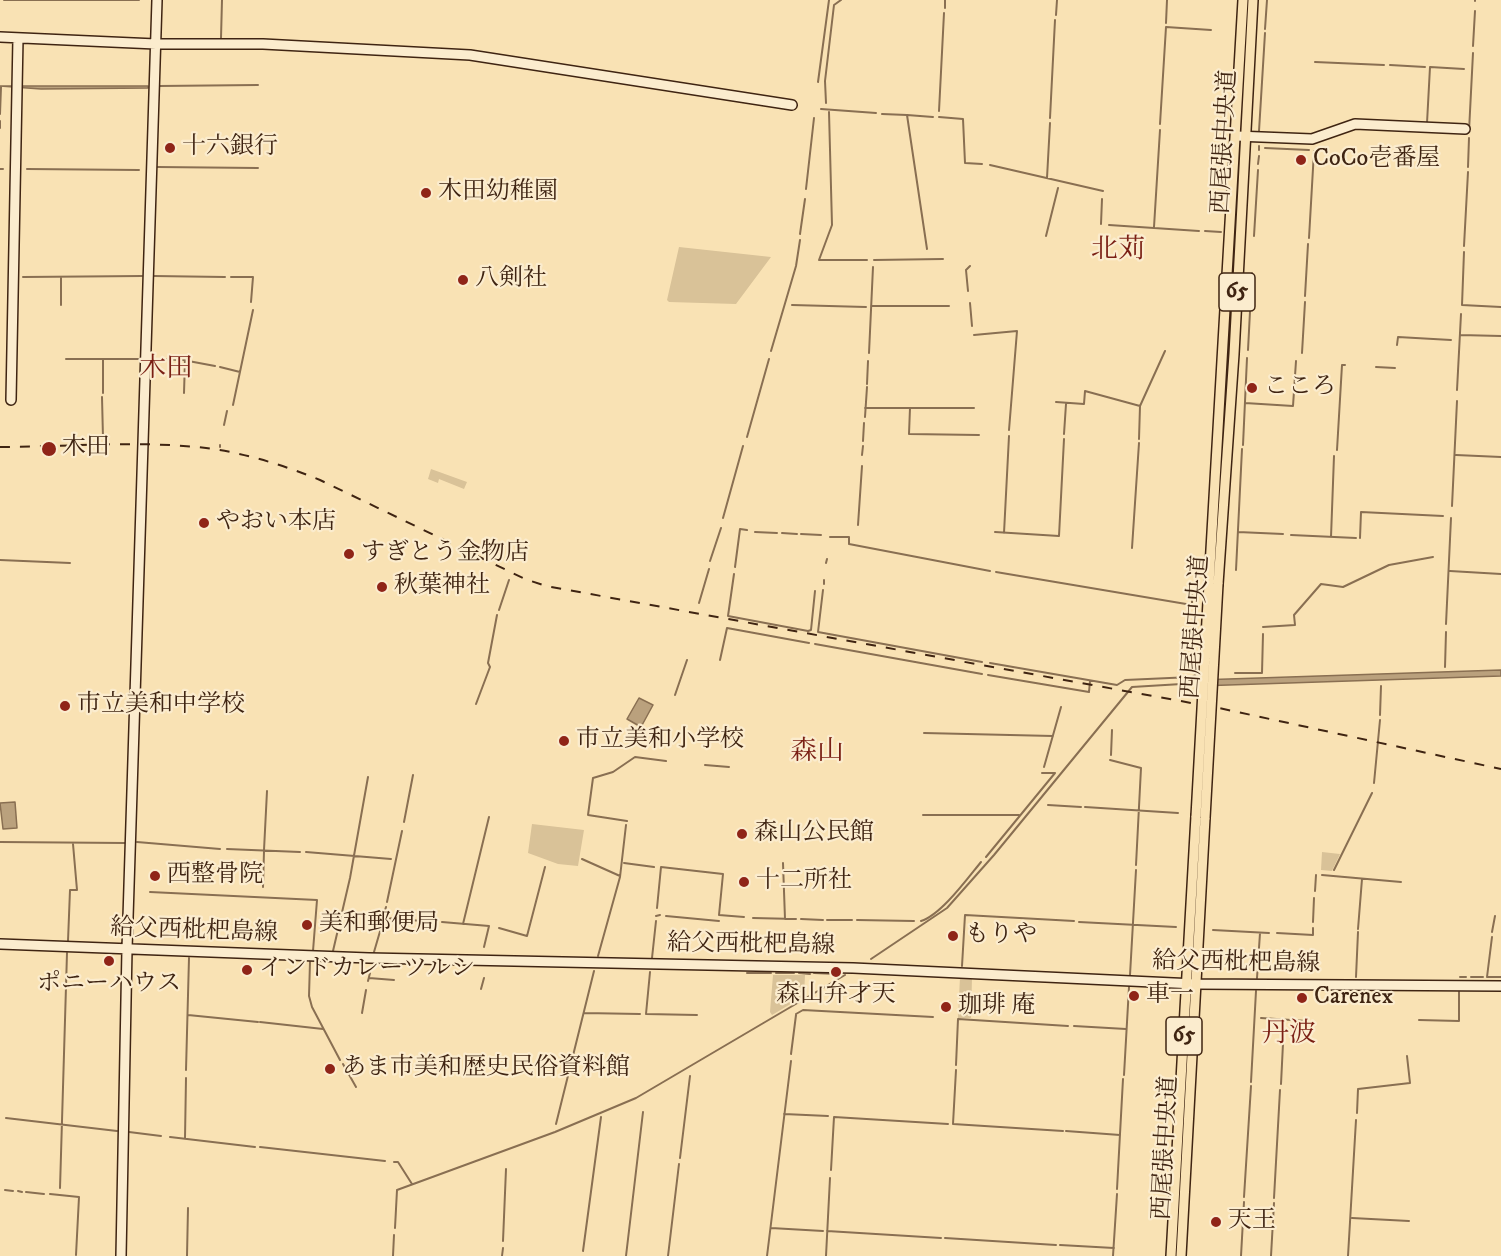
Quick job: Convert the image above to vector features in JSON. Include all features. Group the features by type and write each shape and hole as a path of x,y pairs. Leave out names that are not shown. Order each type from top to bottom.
{"main road":[{"name":"西尾張中央道","path":"1181,1256 1191,984 1214,584 1243,0"},
{"name":"西尾張中央道","path":"1214,584 1247,136 1253,0"},
{"name":"西尾張中央道","path":"1171,1256 1191,984"}],"street":[{"path":"121,1256 127,949 158,0"},
{"path":"0,37 156,44 263,44 459,54 792,105"},
{"path":"11,400 18,38"},
{"path":"1236,136 1312,139 1355,124 1465,129"},
{"name":"給父西枇杷島線","path":"0,944 379,958 853,968 1191,984 1501,986"}],"shaded area":[{"path":"0,86 148,86 148,88 41,89"},
{"path":"679,247 771,257 736,304 669,302 667,300"},
{"path":"431,469 467,482 464,489 439,479 438,483 428,479"},
{"path":"1501,670 1501,676 1198,686 1198,680"},
{"path":"639,698 653,705 641,727 627,719"},
{"path":"15,802 17,828 3,829 0,803"},
{"path":"532,824 584,830 578,866 558,864 528,853"},
{"path":"1322,852 1340,854 1332,871 1321,870"},
{"path":"773,975 805,975 804,996 772,1015 770,1012"},
{"path":"960,977 972,977 971,1018 958,1018"}],"waterway":[{"path":"4,0 139,0"},
{"path":"221,38 222,0"},
{"path":"818,82 829,0"},
{"path":"826,103 825,81 834,5 841,0"},
{"path":"945,0 945,8"},
{"path":"1056,15 1057,0"},
{"path":"1166,23 1167,0"},
{"path":"1265,29 1267,0"},
{"path":"1473,46 1475,11"},
{"path":"939,111 944,13"},
{"path":"1050,118 1055,20"},
{"path":"1160,124 1166,27 1211,30"},
{"path":"1259,131 1265,33"},
{"path":"1469,131 1473,53"},
{"path":"1315,62 1384,65"},
{"path":"1390,65 1425,67"},
{"path":"1427,123 1430,67 1464,69"},
{"path":"159,86 258,85"},
{"path":"0,114 1,87"},
{"path":"821,109 876,113"},
{"path":"829,112 832,225 819,260 867,260"},
{"path":"882,114 907,115"},
{"path":"927,249 907,115 933,117"},
{"path":"939,117 963,119 965,163 982,164"},
{"path":"806,189 814,118"},
{"path":"0,121 0,128"},
{"path":"1047,178 1050,123"},
{"path":"1154,227 1160,130"},
{"path":"1468,167 1469,138"},
{"path":"1265,148 1309,150"},
{"path":"1309,238 1314,151"},
{"path":"1258,164 1259,156"},
{"path":"990,165 1103,191"},
{"path":"157,167 258,168"},
{"path":"27,169 139,170"},
{"path":"1254,236 1258,170"},
{"path":"1464,246 1468,172"},
{"path":"1046,236 1058,188"},
{"path":"800,234 805,199"},
{"path":"1101,224 1102,199"},
{"path":"1109,225 1199,231"},
{"path":"1205,231 1221,232"},
{"path":"771,351 796,266 800,240"},
{"path":"1305,296 1308,244"},
{"path":"1464,252 1462,305 1501,307"},
{"path":"874,260 943,259"},
{"path":"968,291 966,270 970,266"},
{"path":"869,353 873,267"},
{"path":"1248,350 1252,273"},
{"path":"23,277 142,276"},
{"path":"154,276 225,277"},
{"path":"231,277 253,277 251,302"},
{"path":"61,278 61,305"},
{"path":"1302,353 1305,302"},
{"path":"970,303 972,326"},
{"path":"792,305 866,307"},
{"path":"871,306 949,306"},
{"path":"233,405 253,310"},
{"path":"1457,390 1461,314"},
{"path":"974,335 1017,331 1009,430"},
{"path":"1460,335 1501,336"},
{"path":"1397,345 1398,337 1451,340"},
{"path":"1139,439 1140,406 1165,351"},
{"path":"1243,445 1247,358"},
{"path":"66,359 141,359"},
{"path":"151,359 183,360 215,366"},
{"path":"747,437 769,359"},
{"path":"103,360 103,393"},
{"path":"184,393 185,360"},
{"path":"867,384 868,361"},
{"path":"1245,403 1293,406 1296,361"},
{"path":"1337,450 1342,365 1345,365"},
{"path":"220,367 240,372"},
{"path":"1376,367 1395,368"},
{"path":"865,417 867,387"},
{"path":"1056,402 1084,404 1085,391 1140,406"},
{"path":"102,397 103,438"},
{"path":"1452,506 1457,401"},
{"path":"1064,434 1066,404"},
{"path":"865,408 974,408"},
{"path":"910,408 909,434 979,435"},
{"path":"224,425 227,411"},
{"path":"863,441 864,423"},
{"path":"1004,533 1009,436"},
{"path":"995,532 1059,536 1064,439"},
{"path":"1132,548 1139,443"},
{"path":"723,518 743,446"},
{"path":"862,455 863,446"},
{"path":"1236,570 1242,449"},
{"path":"1456,455 1501,457"},
{"path":"1331,537 1334,456"},
{"path":"858,525 862,466"},
{"path":"1360,538 1361,512 1443,516"},
{"path":"1446,624 1451,518"},
{"path":"710,561 721,528"},
{"path":"735,567 740,529 747,530"},
{"path":"755,532 777,533"},
{"path":"1238,532 1283,534"},
{"path":"782,533 797,534"},
{"path":"801,534 821,535"},
{"path":"1291,535 1356,538"},
{"path":"830,537 849,537 849,544 990,571"},
{"path":"1263,627 1295,625 1294,615 1321,584 1343,587 1389,565 1433,557"},
{"path":"826,563 827,559"},
{"path":"0,560 70,563"},
{"path":"699,603 709,569"},
{"path":"1450,571 1501,574"},
{"path":"996,572 1192,605 1192,595"},
{"path":"734,574 728,616 808,631 811,630 815,591"},
{"path":"499,610 509,580"},
{"path":"823,590 818,632 982,662"},
{"path":"476,704 490,667 488,663 497,615"},
{"path":"720,660 727,628 809,643"},
{"path":"1445,667 1446,632"},
{"path":"1235,673 1262,673 1263,634"},
{"path":"815,644 982,674"},
{"path":"675,695 687,660"},
{"path":"990,663 1117,685 1125,680 1192,677 1198,673"},
{"path":"988,675 1089,692 1090,681"},
{"path":"871,959 947,908 994,855 1132,687 1198,683"},
{"path":"1380,715 1381,686"},
{"path":"1044,767 1061,707"},
{"path":"1374,783 1380,720"},
{"path":"1111,755 1112,730"},
{"path":"924,733 1053,736"},
{"path":"627,821 588,815 593,778 613,772 635,757 666,761"},
{"path":"1110,760 1141,768 1136,865"},
{"path":"705,765 729,767"},
{"path":"1042,773 1055,773"},
{"path":"986,857 1055,773"},
{"path":"404,822 413,775"},
{"path":"333,951 350,878 368,777"},
{"path":"264,850 267,791"},
{"path":"1334,870 1372,793"},
{"path":"1048,805 1081,807"},
{"path":"1085,807 1178,813"},
{"path":"923,815 1019,815"},
{"path":"463,924 489,817"},
{"path":"598,956 620,877 626,825"},
{"path":"387,902 402,831"},
{"path":"0,842 125,843"},
{"path":"137,842 220,849"},
{"path":"68,941 70,890 77,890 73,844"},
{"path":"227,849 300,852"},
{"path":"263,887 264,851"},
{"path":"306,852 391,859"},
{"path":"582,859 620,876"},
{"path":"921,921 937,912 981,862"},
{"path":"624,863 654,867"},
{"path":"783,863 785,919"},
{"path":"499,928 527,936 545,867"},
{"path":"657,908 661,867 723,874 719,915 744,917"},
{"path":"1130,975 1136,870"},
{"path":"1315,891 1316,875"},
{"path":"1322,875 1401,882"},
{"path":"1358,929 1362,879"},
{"path":"150,892 317,900 313,951"},
{"path":"1313,922 1314,898"},
{"path":"383,917 386,907"},
{"path":"656,916 660,915"},
{"path":"962,966 965,915 1074,921"},
{"path":"666,916 719,921"},
{"path":"1492,932 1495,916"},
{"path":"385,918 435,922"},
{"path":"753,918 796,919"},
{"path":"801,919 823,920"},
{"path":"827,920 852,920"},
{"path":"857,920 914,921"},
{"path":"652,958 656,921"},
{"path":"442,922 489,926 484,947"},
{"path":"1079,922 1176,927"},
{"path":"374,952 381,928"},
{"path":"1277,933 1313,935 1313,928"},
{"path":"1213,930 1269,933"},
{"path":"1356,977 1358,932"},
{"path":"1257,978 1260,933"},
{"path":"1492,937 1487,977 1501,977"},
{"path":"60,1188 67,953"},
{"path":"186,1070 189,958"},
{"path":"310,962 309,996 312,1007 340,1060"},
{"path":"556,1124 594,971"},
{"path":"650,972 646,1014 697,1015"},
{"path":"368,981 370,973"},
{"path":"747,973 771,973"},
{"path":"776,973 794,973"},
{"path":"799,973 810,974"},
{"path":"814,973 837,974 840,977"},
{"path":"395,1228 397,1190 555,1132 636,1098 845,975"},
{"path":"1460,977 1466,977"},
{"path":"1471,977 1483,977"},
{"path":"369,978 394,980"},
{"path":"481,989 484,978"},
{"path":"1124,1075 1129,987"},
{"path":"362,1013 366,990"},
{"path":"1251,1082 1256,991"},
{"path":"1419,1020 1459,1021 1459,992"},
{"path":"796,1014 803,1010 933,1017"},
{"path":"584,1013 640,1014"},
{"path":"188,1015 258,1022"},
{"path":"791,1054 796,1015"},
{"path":"1261,1018 1307,1021"},
{"path":"956,1065 958,1019 1068,1026"},
{"path":"260,1022 323,1029"},
{"path":"1281,1084 1284,1023"},
{"path":"1074,1026 1126,1029"},
{"path":"1357,1113 1358,1089 1410,1083 1407,1056"},
{"path":"767,1256 791,1061"},
{"path":"343,1064 356,1087"},
{"path":"956,1070 953,1124 1063,1131"},
{"path":"680,1158 690,1076"},
{"path":"185,1138 186,1078"},
{"path":"1117,1189 1123,1079"},
{"path":"1244,1197 1251,1086"},
{"path":"1274,1198 1280,1090"},
{"path":"626,1256 643,1112"},
{"path":"784,1114 828,1116"},
{"path":"583,1251 601,1117"},
{"path":"831,1170 834,1117 948,1124"},
{"path":"6,1118 117,1131"},
{"path":"1348,1256 1356,1120"},
{"path":"1066,1131 1120,1135"},
{"path":"129,1132 161,1136"},
{"path":"170,1137 255,1147"},
{"path":"260,1147 385,1161"},
{"path":"394,1162 398,1162 412,1184"},
{"path":"668,1256 679,1164"},
{"path":"503,1241 506,1169"},
{"path":"826,1256 830,1178"},
{"path":"5,1190 13,1191"},
{"path":"18,1191 22,1192"},
{"path":"26,1192 44,1194"},
{"path":"50,1194 79,1197 76,1255"},
{"path":"1113,1256 1117,1194"},
{"path":"1241,1256 1244,1202"},
{"path":"1271,1256 1274,1203"},
{"path":"187,1256 188,1208"},
{"path":"1352,1218 1409,1221"},
{"path":"771,1228 823,1231"},
{"path":"827,1231 941,1238"},
{"path":"393,1256 394,1235"},
{"path":"945,1238 1056,1245"},
{"path":"1060,1245 1114,1248"},
{"path":"502,1256 503,1248"}],"railway":[{"path":"0,447 155,444 206,448 249,456 320,480 525,579 546,586 1219,708 1501,769"}],"place":[{"name":"十六銀行","path":"170,148"},
{"name":"CoCo壱番屋","path":"1301,160"},
{"name":"木田幼稚園","path":"426,193"},
{"name":"八剣社","path":"463,280"},
{"name":"こころ","path":"1252,388"},
{"name":"木田","path":"49,449"},
{"name":"やおい本店","path":"204,523"},
{"name":"すぎとう金物店","path":"349,554"},
{"name":"秋葉神社","path":"382,587"},
{"name":"市立美和中学校","path":"65,706"},
{"name":"市立美和小学校","path":"564,741"},
{"name":"森山公民館","path":"742,834"},
{"name":"西整骨院","path":"155,876"},
{"name":"十二所社","path":"744,882"},
{"name":"美和郵便局","path":"307,925"},
{"name":"もりや","path":"953,936"},
{"name":"ポニーハウス","path":"109,961"},
{"name":"インドカレーツルシ","path":"247,970"},
{"name":"森山弁才天","path":"836,972"},
{"name":"車一","path":"1134,996"},
{"name":"Carenex","path":"1302,998"},
{"name":"珈琲 庵","path":"946,1007"},
{"name":"あま市美和歴史民俗資料館","path":"330,1069"},
{"name":"天王","path":"1216,1222"}],"district":[{"name":"北苅","path":"1118,251"},
{"name":"木田","path":"166,370"},
{"name":"森山","path":"817,753"},
{"name":"丹波","path":"1289,1035"}]}
